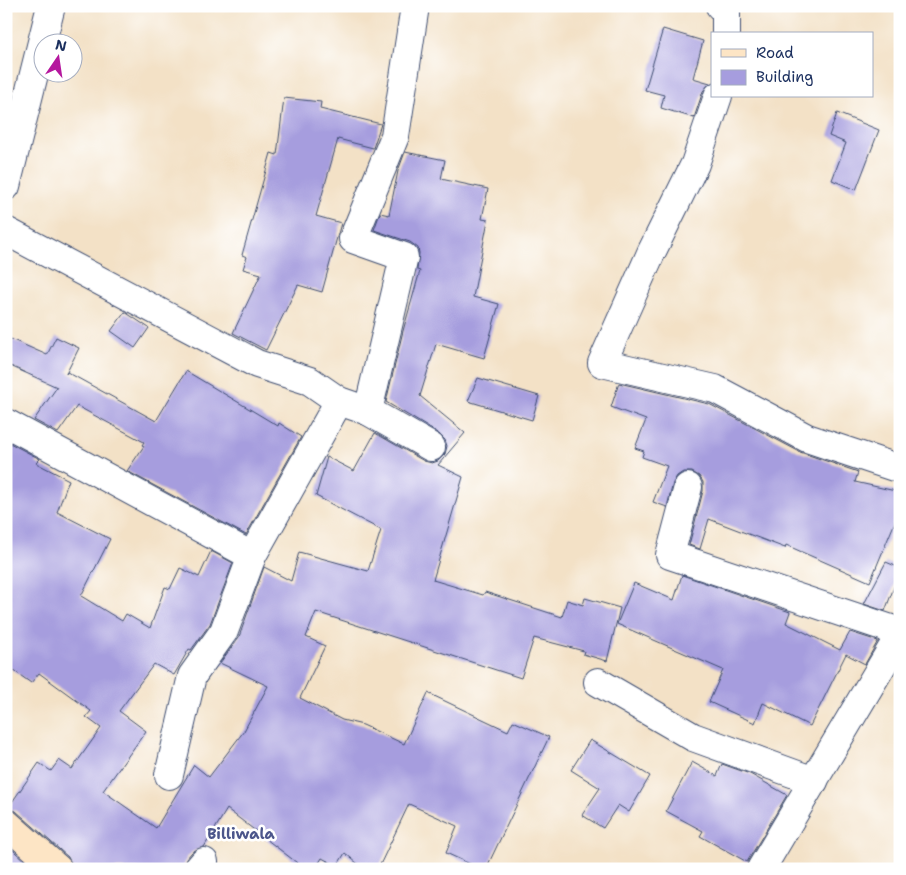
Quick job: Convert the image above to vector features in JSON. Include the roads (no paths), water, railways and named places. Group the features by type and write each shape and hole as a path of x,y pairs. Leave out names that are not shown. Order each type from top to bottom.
{"street":[{"path":"6,186 51,6"},
{"path":"368,411 404,257 352,239 395,136 415,6"},
{"path":"720,6 726,12 726,32"},
{"path":"717,98 695,164 651,253 602,363 715,389 807,438 900,469"},
{"path":"6,231 258,364 310,381 339,401 368,411 431,447"},
{"path":"169,775 192,676 224,631 252,556 339,401"},
{"path":"6,423 252,556"},
{"path":"688,487 670,555 900,634 762,869"},
{"path":"598,682 693,737 814,781"},
{"path":"6,823 58,869"}],"district":[{"name":"Billiwala","path":"241,834"}]}
